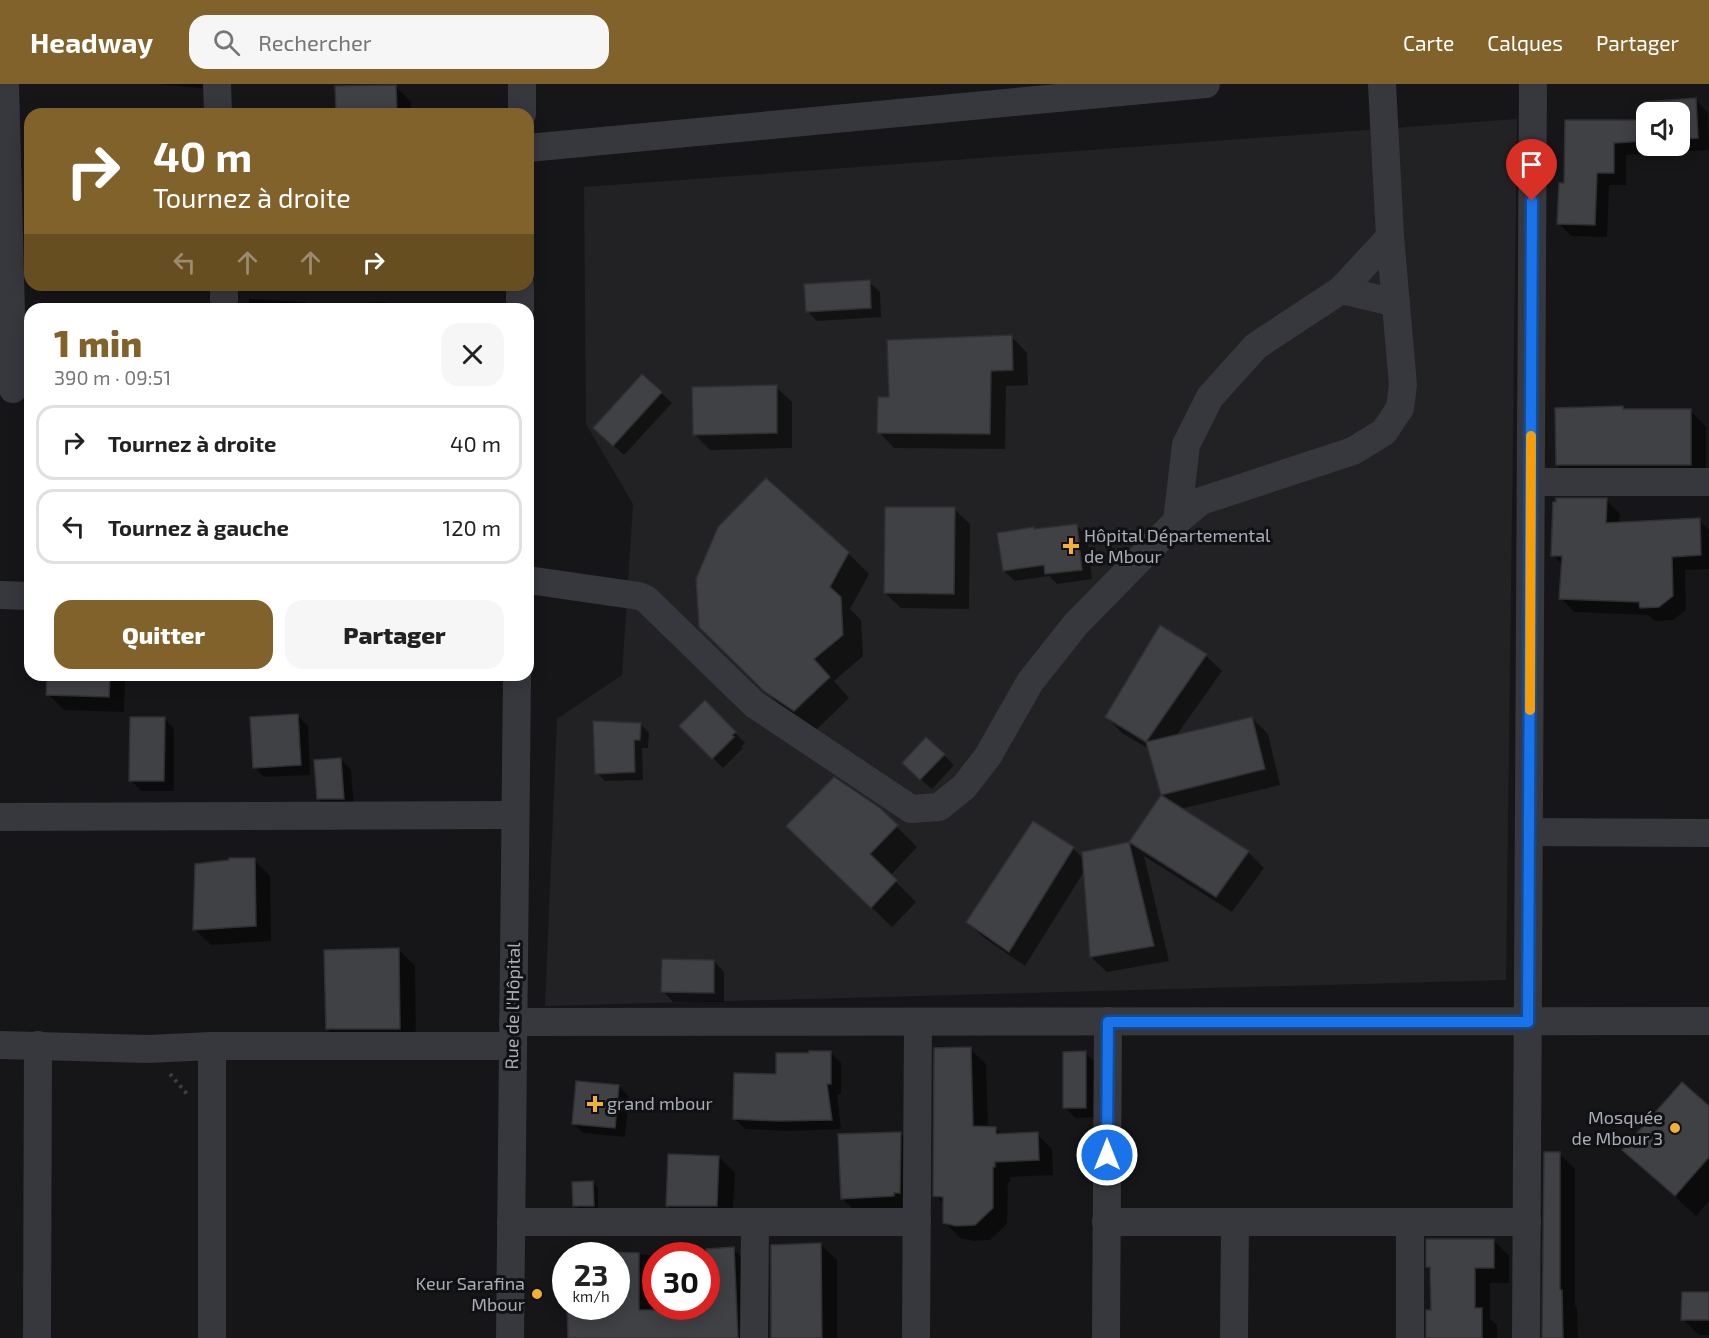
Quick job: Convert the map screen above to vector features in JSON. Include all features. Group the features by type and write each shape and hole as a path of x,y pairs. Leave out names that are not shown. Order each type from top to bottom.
{"street":[{"path":"217,84 218,108"},
{"path":"522,84 522,108"},
{"path":"534,147 1206,84"},
{"path":"534,581 639,596 646,599 754,704 911,809 939,807 964,787 988,756 1030,682 1076,624 1177,520 1201,501 1353,451 1384,432 1400,408 1403,385 1390,237 1382,84"},
{"path":"1526,1338 1533,84"},
{"path":"4,101 14,389"},
{"path":"1177,520 1186,446 1210,397 1256,346 1341,290 1390,237"},
{"path":"1341,290 1396,303"},
{"path":"1531,482 1709,482"},
{"path":"0,595 24,596"},
{"name":"Rue de l'Hôpital","path":"510,1338 517,681"},
{"path":"0,817 515,815"},
{"path":"1529,832 1709,833"},
{"path":"0,1045 148,1049 513,1034 918,1022 1709,1021"},
{"path":"916,1338 918,1022"},
{"path":"1106,1338 1108,1022"},
{"path":"37,1338 38,1045"},
{"path":"212,1046 212,1338"},
{"path":"511,1222 917,1221"},
{"path":"754,1338 755,1222"},
{"path":"1106,1222 1527,1222"},
{"path":"1234,1338 1235,1222"},
{"path":"1410,1222 1410,1338"}],"path":[{"path":"148,1049 212,1123"}],"shaded area":[{"name":"Hôpital Départemental de Mbour","path":"1517,119 1506,980 545,1006 557,719 622,675 633,504 586,424 584,187"}],"building":[{"path":"396,85 397,108 336,108 335,86"},
{"path":"1696,98 1698,138 1690,138 1690,102 1644,102"},
{"path":"1565,120 1636,120 1636,142 1614,143 1614,173 1597,173 1595,225 1557,224 1559,183 1564,183"},
{"path":"870,280 871,308 806,312 804,284"},
{"path":"1012,335 1013,370 991,371 990,434 877,433 878,397 889,397 887,340"},
{"path":"642,374 662,392 613,446 593,428"},
{"path":"777,385 777,433 693,435 692,387"},
{"path":"1623,406 1623,409 1691,409 1691,465 1556,465 1555,408"},
{"path":"766,478 849,552 830,587 841,597 843,635 814,659 830,677 794,711 764,691 699,627 696,579 718,527"},
{"path":"1556,498 1607,498 1606,523 1700,518 1701,555 1672,557 1673,596 1659,607 1640,608 1639,602 1559,599 1562,556 1551,556 1553,502 1556,502"},
{"path":"885,507 955,507 954,594 884,593"},
{"path":"1077,524 1082,570 1045,574 1044,565 1003,571 997,533 1034,527 1034,529"},
{"path":"1160,625 1207,654 1146,742 1105,717"},
{"path":"47,681 110,681 109,697 46,695"},
{"path":"705,700 736,732 732,735 734,737 712,759 679,726"},
{"path":"298,714 301,765 253,768 250,717"},
{"path":"130,717 165,717 164,781 129,781"},
{"path":"1252,717 1265,769 1161,795 1146,742"},
{"path":"593,721 641,723 640,740 634,740 635,772 595,774"},
{"path":"926,737 945,754 920,780 902,763"},
{"path":"341,758 344,799 317,799 314,760"},
{"path":"834,777 880,808 898,825 870,854 897,880 871,908 786,826"},
{"path":"1161,795 1249,851 1216,897 1129,842"},
{"path":"1033,821 1074,847 1009,952 966,922"},
{"path":"1129,842 1154,946 1090,957 1082,852"},
{"path":"229,858 255,858 256,926 193,930 195,864 229,860"},
{"path":"399,948 400,1029 326,1029 324,950"},
{"path":"662,959 714,960 714,993 661,992"},
{"path":"971,1047 973,1126 996,1127 996,1134 1038,1132 1039,1160 995,1162 993,1208 975,1225 956,1226 943,1223 943,1197 933,1196 934,1048"},
{"path":"809,1051 831,1051 831,1084 827,1084 832,1120 733,1119 734,1073 776,1074 776,1053 809,1053"},
{"path":"1086,1051 1086,1108 1063,1108 1063,1052"},
{"name":"grand mbour","path":"576,1081 619,1085 615,1128 572,1124"},
{"name":"Mosquée de Mbour 3","path":"1682,1082 1709,1106 1709,1157 1675,1196 1622,1150"},
{"path":"901,1132 900,1193 894,1193 894,1196 841,1199 838,1134"},
{"path":"1544,1152 1560,1152 1560,1290 1562,1290 1563,1338 1542,1338"},
{"path":"668,1154 719,1156 717,1206 666,1206"},
{"path":"593,1181 594,1206 573,1206 572,1182"},
{"path":"1426,1239 1494,1239 1494,1268 1475,1268 1475,1308 1482,1308 1482,1338 1426,1338 1426,1310 1431,1310 1430,1267 1426,1267"},
{"path":"821,1243 822,1338 771,1338 771,1245"},
{"path":"734,1247 738,1338 568,1338 567,1320 630,1320 630,1253 639,1253 639,1310 642,1310 642,1320 720,1320 720,1248"},
{"path":"1682,1292 1709,1292 1709,1320 1681,1320"}],"slow traffic":[{"path":"1530,710 1531,436"}],"place":[{"name":"Hôpital Départemental de Mbour","path":"1071,546"},
{"name":"grand mbour","path":"595,1104"},
{"name":"Mosquée de Mbour 3","path":"1675,1128"},
{"name":"Keur Sarafina Mbour","path":"537,1294"}],"route":[{"path":"1107,1155 1108,1022 1528,1022 1532,201"}]}
